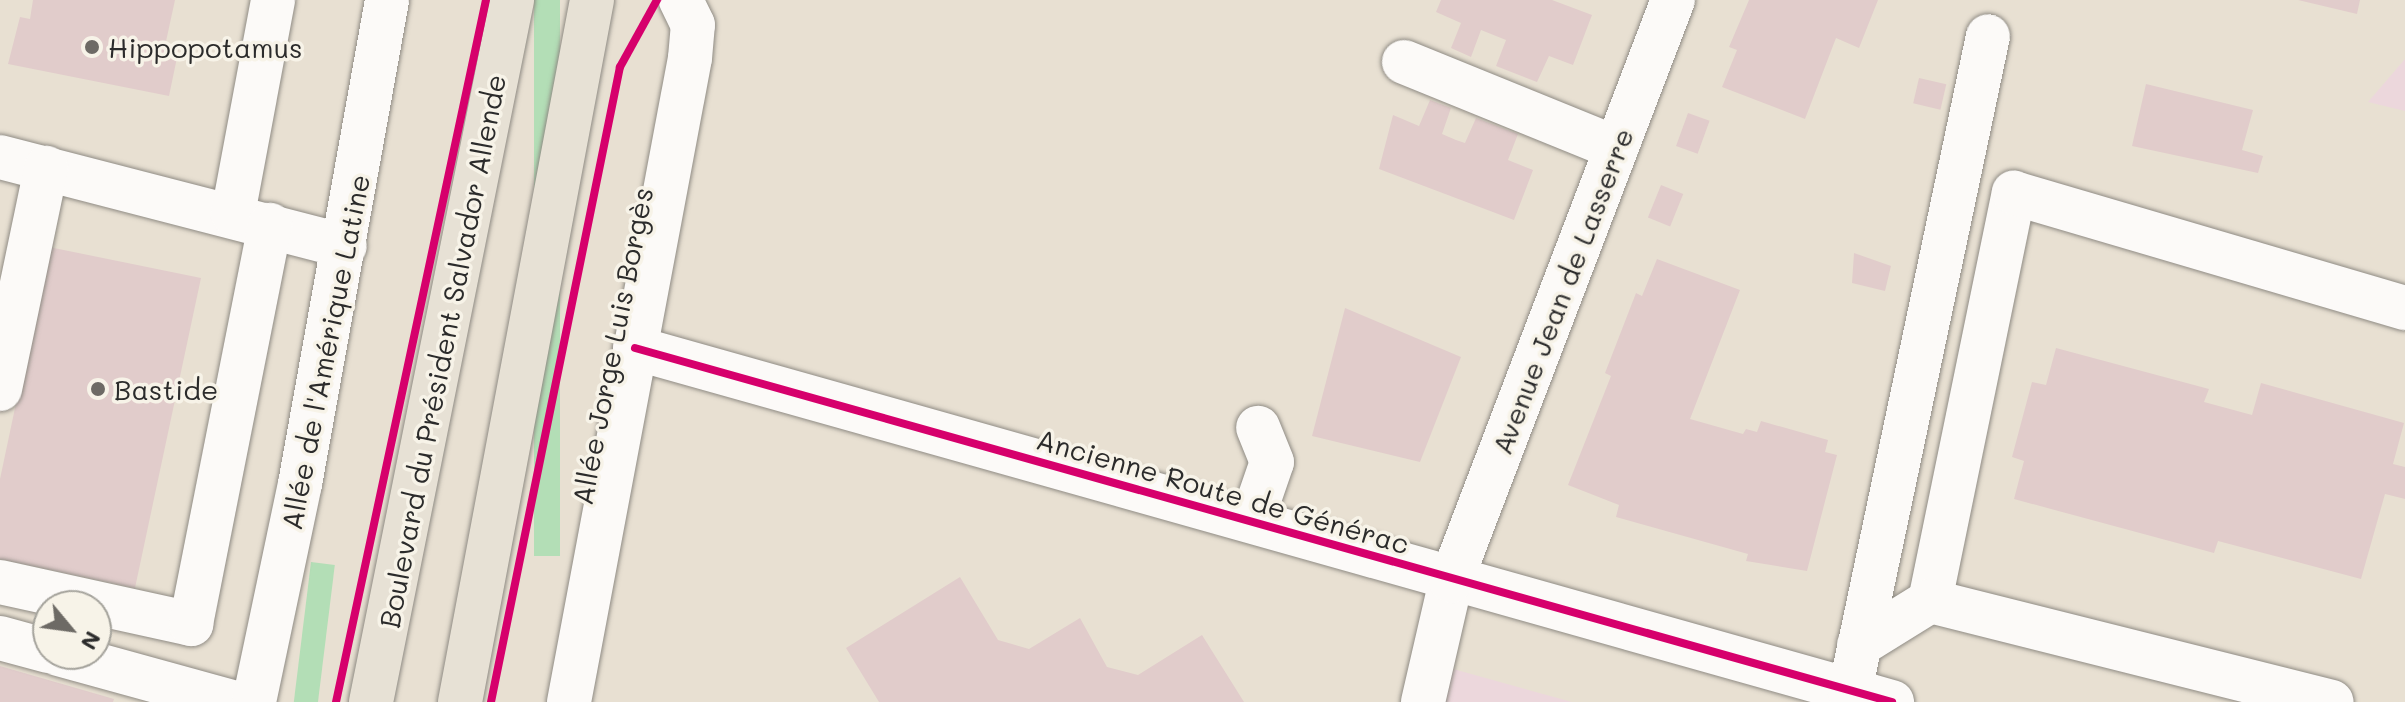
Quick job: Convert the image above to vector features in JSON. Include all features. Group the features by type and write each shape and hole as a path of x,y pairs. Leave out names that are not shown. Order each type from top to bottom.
{"main road":[{"name":"Boulevard du Président Salvador Allende","path":"371,702 512,0"},
{"path":"460,702 592,0"}],"street":[{"path":"0,582 191,624 252,220 273,0"},
{"name":"Allée de l'Amérique Latine","path":"254,702 345,246 387,0"},
{"name":"Allée Jorge Luis Borgès","path":"569,702 690,58 693,25 681,0"},
{"name":"Avenue Jean de Lasserre","path":"1423,702 1451,581 1673,0"},
{"path":"1850,691 1988,36"},
{"path":"1404,62 1616,148"},
{"path":"0,157 345,246"},
{"path":"0,389 46,168"},
{"path":"1930,601 2014,193 2405,308"},
{"name":"Ancienne Route de Générac","path":"635,348 1252,520 1451,581 1892,702"},
{"path":"1252,520 1272,462 1258,428"},
{"path":"1859,645 1930,601 2332,702"},
{"path":"0,638 32,647"},
{"path":"103,670 170,694 232,702"}],"shaded area":[{"path":"2405,59 2405,111 2368,102"},
{"path":"1446,667 1572,702 1437,702"}],"green space":[{"path":"534,0 560,0 560,556 534,556"},
{"path":"311,562 335,565 318,702 294,702"}],"building":[{"name":"Hippopotamus","path":"33,0 175,0 165,46 179,48 169,96 8,64 20,17 30,19"},
{"path":"1441,0 1552,0 1592,15 1573,65 1549,56 1537,82 1496,66 1506,40 1481,30 1471,57 1451,48 1461,23 1436,12"},
{"path":"1749,0 1878,0 1859,48 1836,38 1805,119 1722,87 1737,50 1729,47"},
{"path":"2298,0 2360,0 2357,14"},
{"path":"1919,78 1946,84 1940,110 1913,103"},
{"path":"2146,84 2253,110 2242,150 2263,156 2258,173 2132,146"},
{"path":"1430,100 1451,108 1442,134 1456,140 1465,143 1476,118 1518,134 1508,160 1533,170 1514,220 1379,169 1393,115 1419,126"},
{"path":"1688,113 1710,121 1698,154 1676,146"},
{"path":"1661,185 1683,194 1670,226 1648,217"},
{"name":"Bastide","path":"49,247 201,278 135,588 0,559 0,479"},
{"path":"1854,253 1891,266 1885,291 1852,283"},
{"path":"1657,259 1740,290 1690,419 1743,434 1746,429 1757,432 1761,421 1828,440 1825,452 1837,455 1807,571 1746,561 1748,554 1616,517 1619,505 1568,485 1611,376 1605,373 1636,293 1642,296"},
{"path":"1345,308 1461,357 1420,462 1312,436"},
{"path":"2056,348 2209,389 2204,402 2252,415 2261,383 2404,423 2393,464 2405,467 2405,499 2385,494 2361,579 2218,541 2214,553 2014,499 2024,461 2012,457 2032,382 2046,385"},
{"path":"960,577 998,640 1029,649 1080,618 1107,667 1138,675 1202,635 1244,702 879,702 846,648"},
{"path":"0,666 114,699 113,702 0,702"}],"cycle path":[{"path":"336,702 486,0"},
{"path":"491,702 620,67 657,0"},
{"path":"635,348 1892,702"}],"place":[{"name":"Hippopotamus","path":"92,47"},
{"name":"Bastide","path":"98,389"}]}
